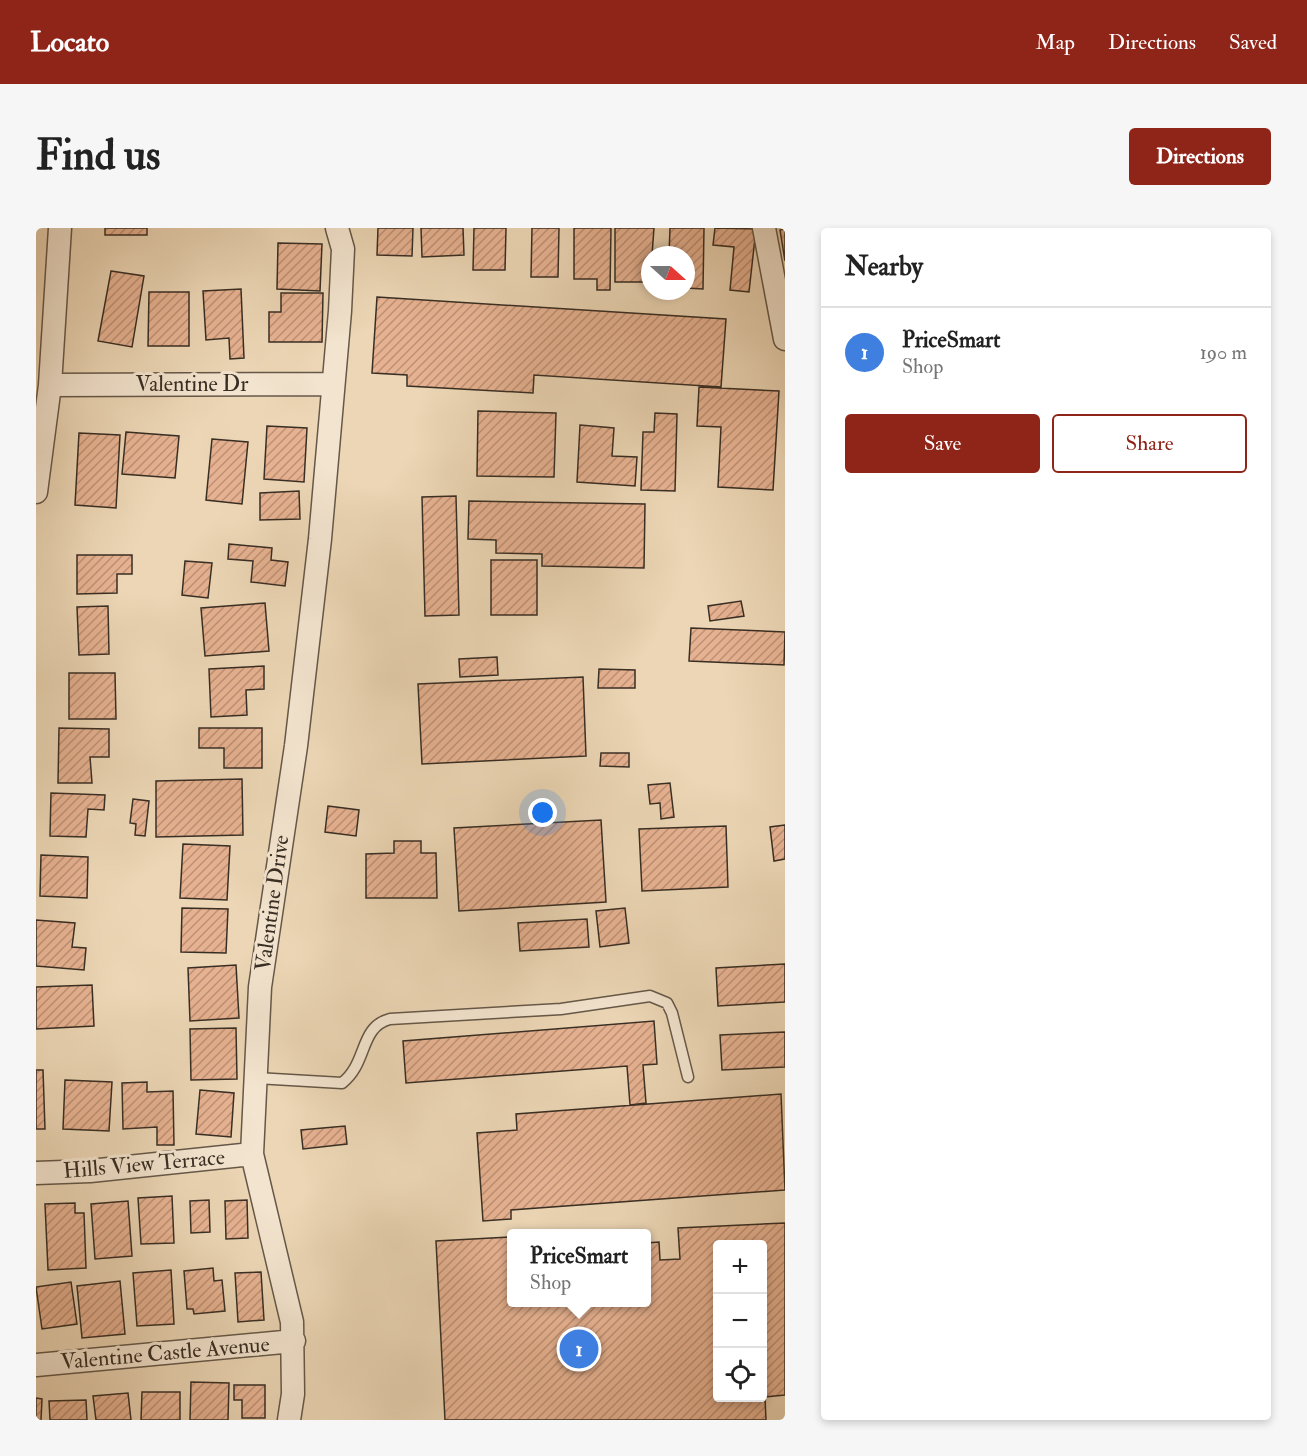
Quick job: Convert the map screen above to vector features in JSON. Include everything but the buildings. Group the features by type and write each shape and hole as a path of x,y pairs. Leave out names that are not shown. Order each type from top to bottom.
{"street":[{"path":"36,492 50,385 60,228"},
{"name":"Valentine Drive","path":"289,1420 294,1341 283,1272 252,1154 260,987 296,747 320,539 343,249 338,228"},
{"path":"764,228 785,339"},
{"name":"Valentine Dr","path":"50,385 333,384"},
{"name":"Hills View Terrace","path":"36,1173 90,1172 252,1154"},
{"name":"Valentine Castle Avenue","path":"36,1365 294,1341"}],"lane":[{"path":"256,1078 342,1083 360,1059 370,1029 390,1019 561,1008 650,996 667,1003 672,1013 688,1077"}],"place":[{"name":"PriceSmart","path":"579,1349"}]}
